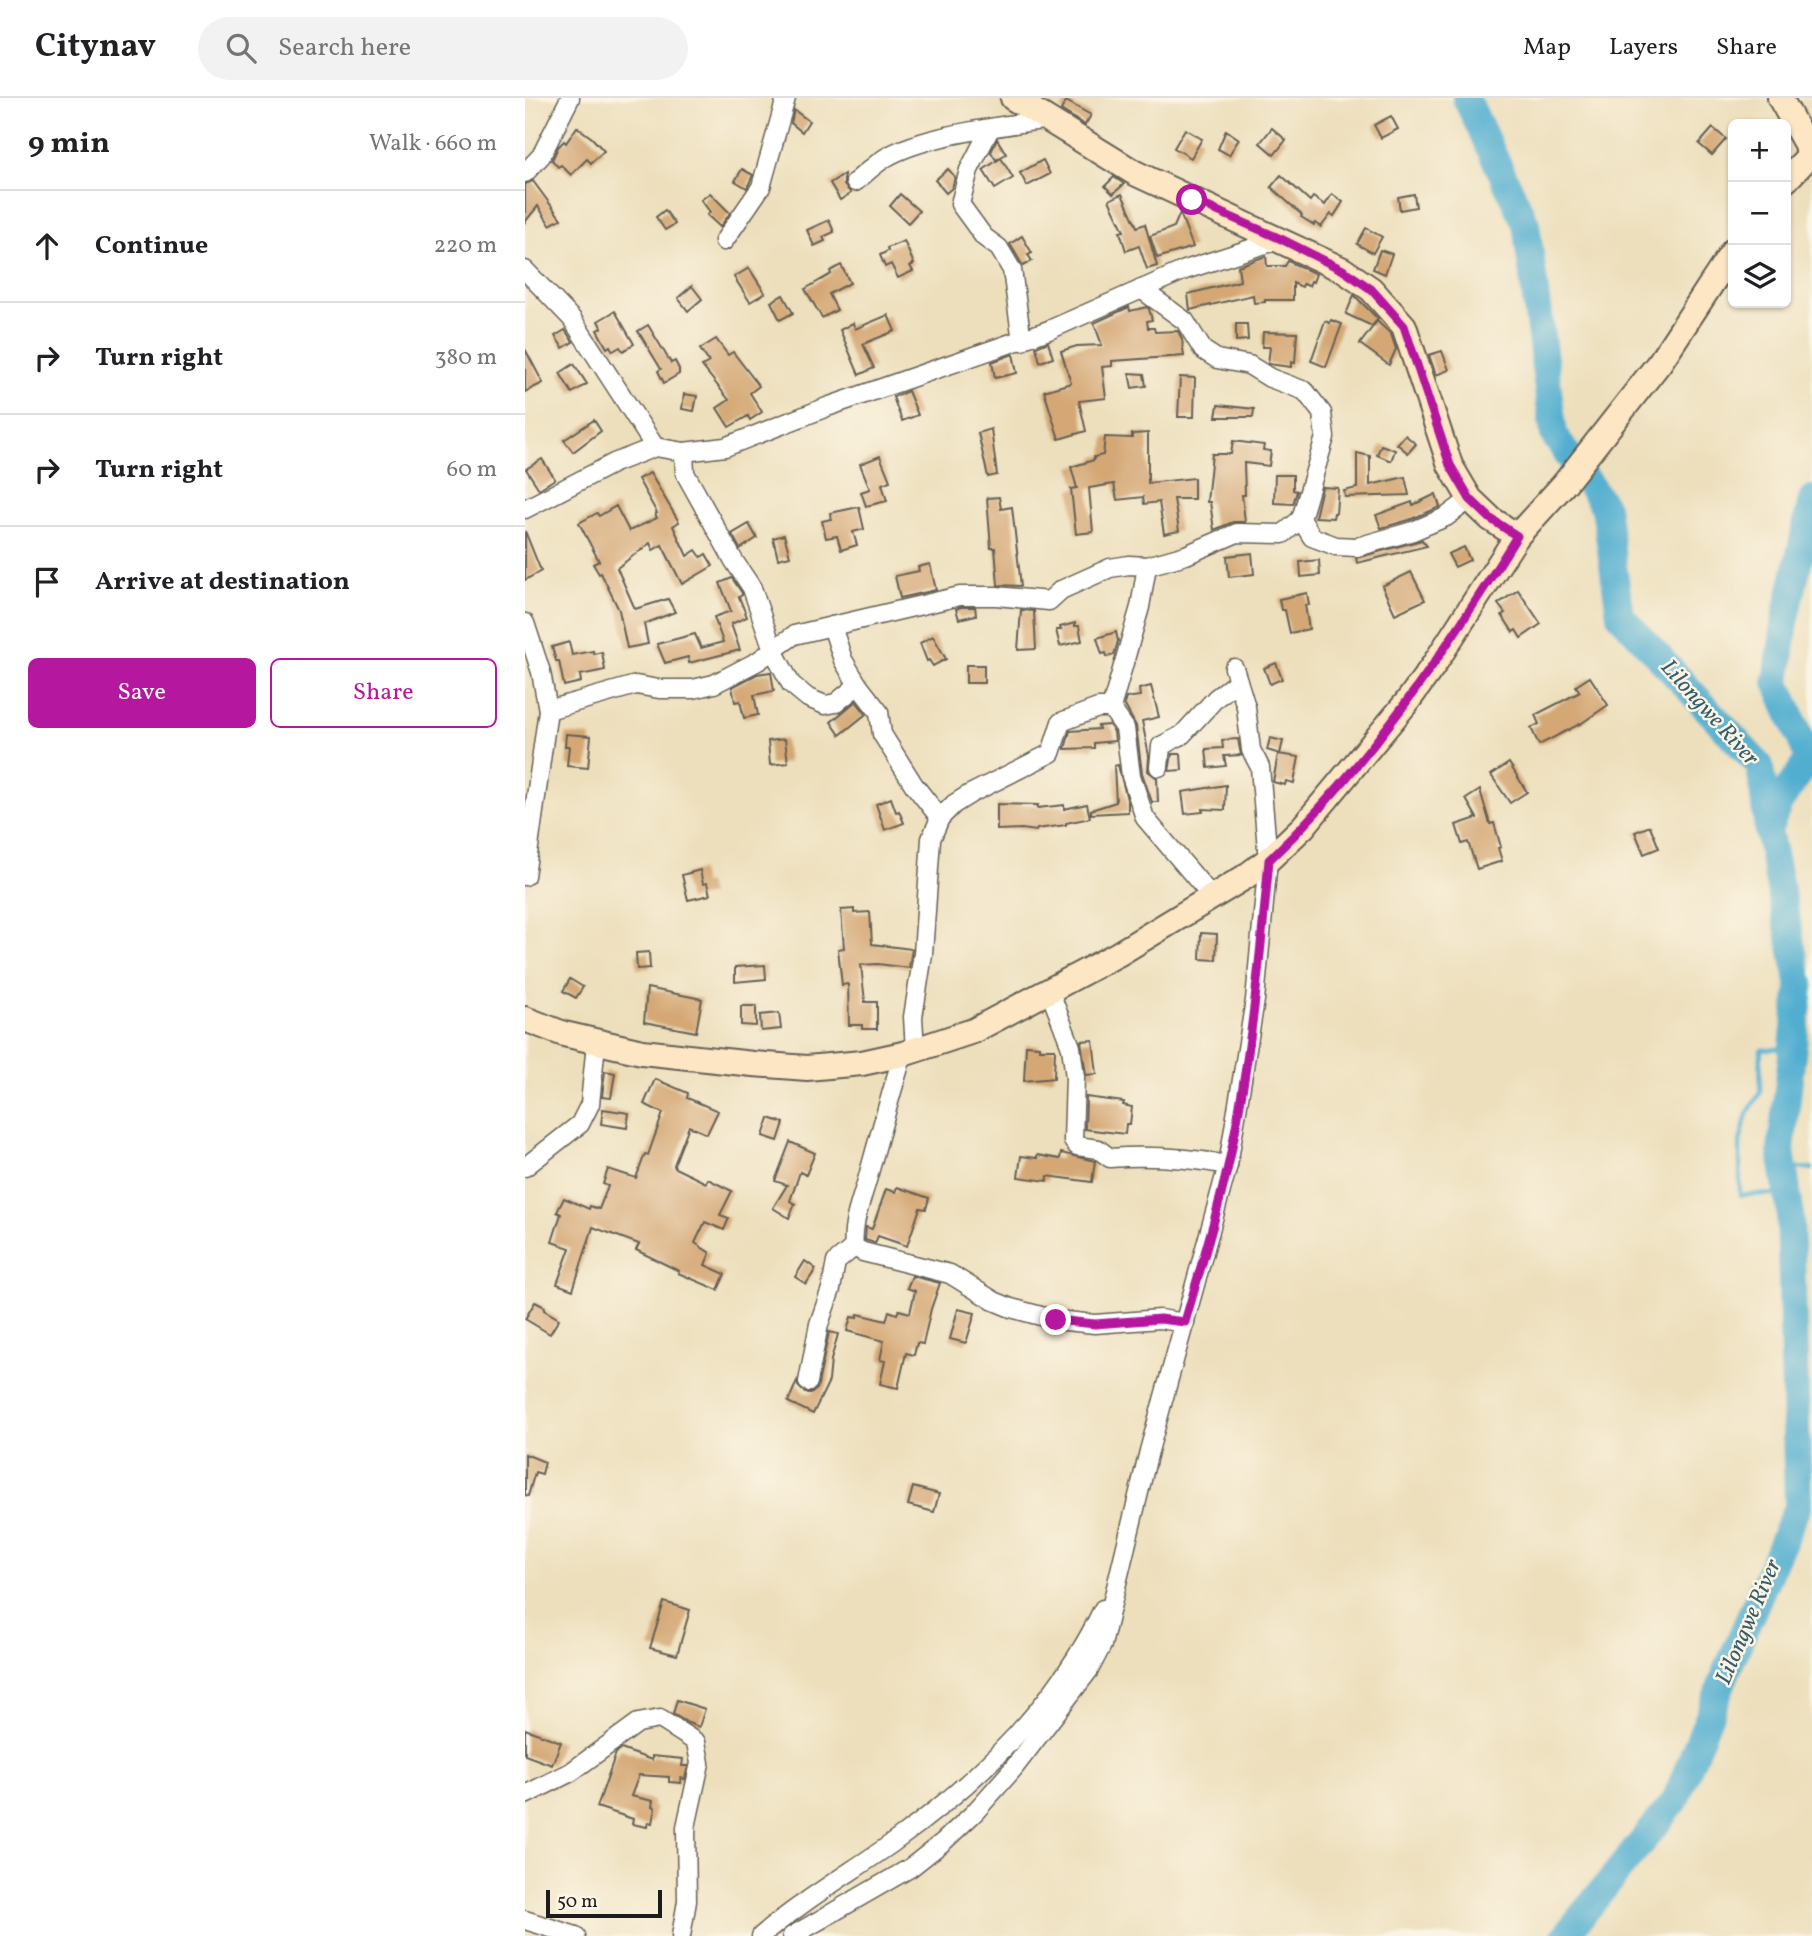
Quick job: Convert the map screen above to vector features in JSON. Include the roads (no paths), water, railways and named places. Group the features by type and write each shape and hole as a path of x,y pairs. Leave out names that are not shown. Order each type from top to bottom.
{"street":[{"path":"525,173 541,156 570,98"},
{"path":"724,241 761,187 786,98"},
{"path":"1013,98 1135,173 1281,239 1357,278 1371,289 1404,326 1450,465 1470,499 1491,519 1517,536"},
{"path":"1780,98 1812,155 1791,175"},
{"path":"855,182 885,158 913,146 1048,119"},
{"path":"990,129 969,170 960,204 984,237 999,248 1012,270 1022,341"},
{"path":"525,509 614,463 656,447 684,452 725,447 827,407 1022,341 1185,270 1281,239"},
{"path":"525,1019 596,1043 702,1060 807,1068 862,1063 968,1034 1050,992 1212,897 1269,860 1303,827 1407,702 1517,536 1565,483 1660,362 1728,259"},
{"path":"525,270 572,319 656,447"},
{"path":"548,710 636,685 659,689 693,689 714,684 794,635 960,596 1049,601 1061,590 1110,568 1147,566 1186,555 1237,533 1283,534 1301,519 1325,437 1322,413 1305,391 1270,378 1249,365 1217,359 1210,355 1203,350 1185,321 1141,289"},
{"path":"684,452 685,473 752,588 773,650 790,684 808,698 825,705 836,703 858,685"},
{"path":"1301,519 1312,537 1336,546 1357,547 1413,531 1446,517 1470,499"},
{"path":"1111,708 1140,607 1147,566"},
{"path":"525,623 541,672 548,710 525,877"},
{"path":"832,626 843,660 879,712 882,734 929,807 940,818"},
{"path":"792,1936 910,1868 943,1842 1013,1769 1089,1670 1102,1645 1166,1386 1228,1165 1255,1000 1269,860 1260,767 1251,750 1246,707 1236,674 1182,735 1161,746 1159,767"},
{"path":"1111,708 1098,708 1061,722 1051,753 982,786 954,804 940,818 930,839 923,954 909,1052 879,1132 853,1236 855,1247 863,1252 950,1275 994,1301 1056,1320 1095,1324 1160,1319 1185,1322"},
{"path":"1111,708 1125,728 1131,776 1145,818 1212,897"},
{"path":"1050,992 1071,1047 1075,1077 1073,1141 1077,1146 1098,1149 1110,1158 1139,1156 1200,1160 1228,1165"},
{"path":"525,1167 580,1124 590,1104 596,1043"},
{"path":"808,1382 819,1324 831,1289 836,1262 855,1247"},
{"path":"761,1936 934,1812 966,1787 1009,1745 1053,1690 1090,1636 1117,1580"},
{"path":"525,1795 571,1772 638,1723 660,1719 696,1742 700,1763 686,1827 687,1901 681,1936"},
{"path":"525,1920 576,1936"}],"waterway":[{"name":"Lilongwe River","path":"1466,98 1526,224 1554,435 1605,507 1620,615 1760,766 1768,830 1800,985 1781,1150 1790,1211 1798,1505 1730,1663 1675,1801 1565,1936"},
{"path":"1768,830 1779,803 1809,759 1777,682 1785,622 1812,499"},
{"path":"1800,985 1812,987"},
{"path":"1788,1198 1779,1194 1740,1195 1740,1142 1747,1114 1760,1093 1761,1050 1793,1047"},
{"path":"1784,1170 1812,1169"}]}
